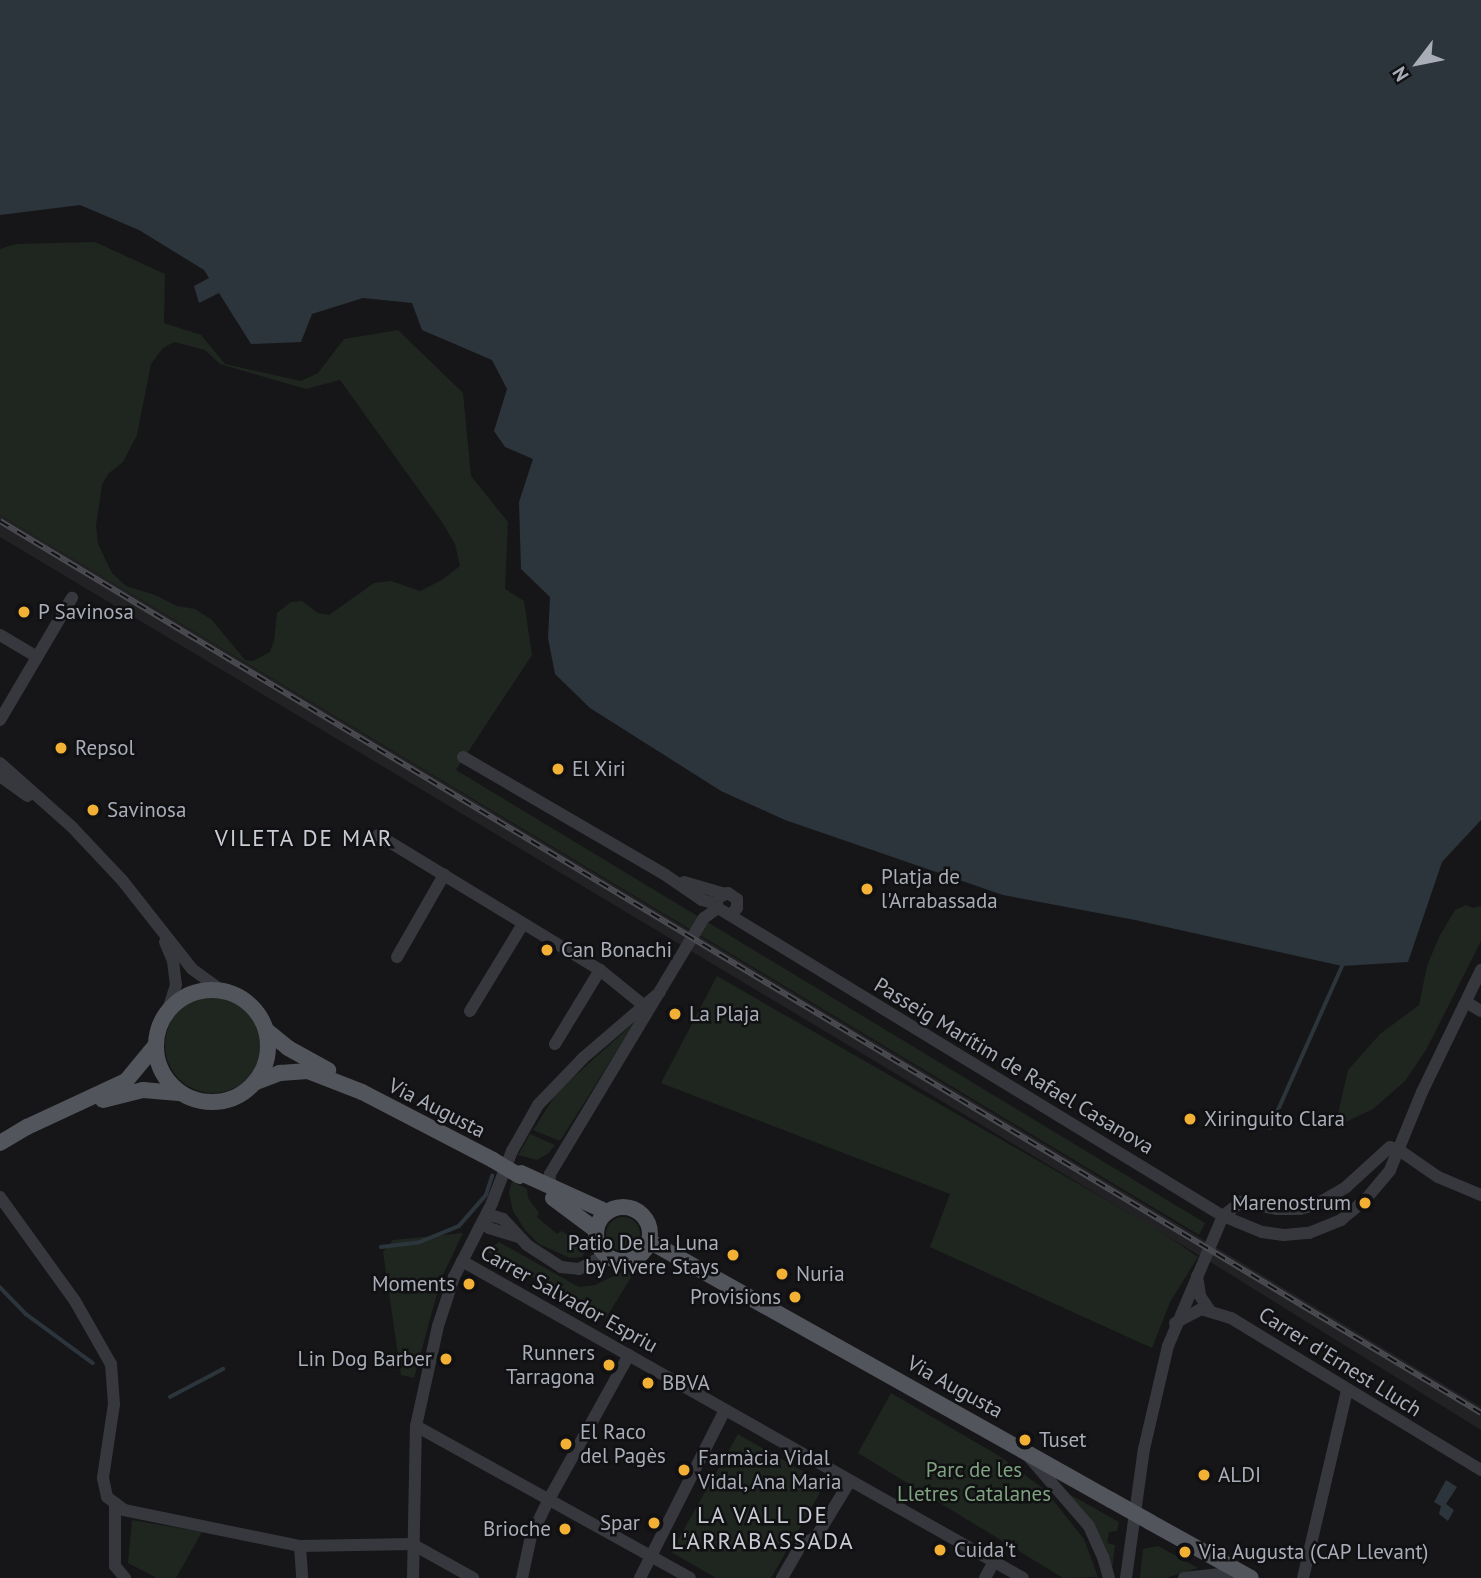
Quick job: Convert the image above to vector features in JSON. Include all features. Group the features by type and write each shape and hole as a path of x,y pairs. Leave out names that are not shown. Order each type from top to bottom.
{"main road":[{"path":"57,1114 143,1090 179,1093 203,1102 222,1102 241,1095 256,1082 265,1065 268,1046 266,1030 255,1009 240,996 221,990 202,990 183,997 168,1009 158,1026 155,1045 158,1065 179,1093"},
{"name":"Via Augusta","path":"266,1030 296,1053 362,1092 521,1174 607,1212"},
{"path":"0,1143 126,1081 155,1045"},
{"name":"Via Augusta","path":"256,1082 280,1073 308,1071 362,1092"},
{"name":"Via Augusta","path":"521,1174 596,1230"},
{"path":"623,1207 639,1212 649,1227 649,1241 642,1254 630,1261 616,1261 605,1255 596,1240 596,1230 607,1212 623,1207"},
{"name":"Via Augusta","path":"649,1241 1245,1575"}],"street":[{"path":"0,720 72,598"},
{"path":"0,635 37,657"},
{"path":"463,757 664,874 720,902"},
{"path":"0,763 72,827 139,901 192,969 221,990"},
{"path":"0,776 35,802 87,852 169,951"},
{"path":"378,835 600,970 642,1004"},
{"path":"397,957 444,876"},
{"path":"549,1186 550,1174 704,918 720,902 735,896 737,908 731,914"},
{"path":"139,901 169,951 176,985 168,1009"},
{"name":"Passeig Marítim de Rafael Casanova","path":"720,902 722,912 731,914 786,947 1223,1216 1262,1232 1309,1233 1341,1220 1366,1199 1390,1170 1394,1149 1481,970"},
{"path":"470,1011 523,924"},
{"path":"555,1044 600,970"},
{"path":"413,1578 411,1544 416,1426 438,1326 462,1261 487,1221 512,1151 538,1105 564,1076 642,1004 660,992"},
{"path":"1466,1002 1481,1011"},
{"path":"1394,1149 1438,1177 1481,1195"},
{"name":"Passeig Marítim de Rafael Casanova","path":"1223,1216 1241,1202 1278,1209 1300,1209 1317,1204 1352,1182 1394,1149"},
{"path":"1352,1182 1366,1199"},
{"path":"0,1197 75,1301 111,1364 114,1404 103,1478 107,1497 124,1510 300,1546 411,1544 473,1578"},
{"path":"1244,1225 1244,1216 1260,1204"},
{"path":"1126,1578 1144,1448 1175,1323 1223,1216"},
{"path":"487,1221 503,1219 518,1237 551,1262 570,1269 588,1267 605,1255"},
{"name":"Carrer Salvador Espriu","path":"462,1261 1023,1578"},
{"path":"1175,1323 1193,1312 1210,1311 1198,1288 1198,1269"},
{"name":"Carrer d'Ernest Lluch","path":"1210,1311 1231,1318 1481,1470"},
{"path":"522,1578 531,1536 629,1355"},
{"path":"1303,1578 1347,1390"},
{"path":"639,1578 725,1410"},
{"path":"416,1426 690,1578"},
{"path":"1019,1448 1073,1504 1089,1526 1109,1578"},
{"path":"782,1578 801,1545 816,1537 850,1480"},
{"path":"115,1503 115,1566 125,1578"},
{"path":"300,1546 302,1578"},
{"path":"985,1578 994,1562"},
{"name":"Via Augusta","path":"1184,1578 1245,1575"}],"shaded area":[{"path":"0,0 1481,0 1481,820 1442,862 1408,962 1342,966 1135,920 1003,895 785,820 721,791 590,708 555,674 548,638 550,597 521,569 519,502 533,459 505,447 494,431 507,389 492,360 422,330 412,303 363,298 312,314 301,342 251,344 219,293 199,303 194,286 209,278 204,270 139,230 80,205 0,215"},
{"path":"0,515 1481,1407 1481,1430 1217,1266 0,537"},
{"path":"1446,1480 1457,1487 1446,1504 1454,1510 1448,1521 1439,1514 1441,1506 1434,1502"}],"green space":[{"path":"95,242 165,274 164,323 201,335 225,364 301,381 318,373 344,339 398,330 463,393 471,476 508,522 505,589 524,601 532,655 456,770 1205,1223 1199,1235 0,515 0,249 16,244","holes":["174,342 205,350 220,364 306,389 340,380 442,522 455,544 460,566 442,580 420,591 391,581 374,583 329,615 318,613 302,601 291,602 277,613 270,652 253,661 245,660 212,620 195,609 177,606 155,595 126,586 112,573 98,544 96,525 102,485 108,474 123,462 137,435 151,364 163,348"]},
{"path":"1466,905 1473,908 1481,906 1481,941 1426,1050 1405,1081 1373,1109 1335,1127 1348,1070 1380,1034 1419,1005 1427,966 1439,937 1455,910"},
{"path":"717,976 1155,1228 1198,1257 1170,1302 1152,1348 930,1247 950,1194 661,1083"},
{"path":"213,997 231,1001 247,1011 257,1027 261,1045 257,1063 247,1079 231,1089 213,1093 195,1089 179,1079 169,1063 165,1045 169,1027 179,1011 195,1001"},
{"path":"635,1022 560,1141 533,1130 558,1091"},
{"path":"530,1134 555,1145 549,1153 537,1160 518,1155"},
{"path":"512,1181 527,1189 528,1198 539,1213 537,1217 557,1234 561,1231 585,1243 588,1248 582,1257 570,1258 539,1244 525,1230 513,1211 509,1193"},
{"path":"623,1217 635,1222 640,1234 635,1246 623,1251 611,1246 606,1234 611,1222"},
{"path":"463,1233 441,1279 414,1378 401,1375 383,1252 393,1240"},
{"path":"499,1242 579,1287 595,1285 622,1272 635,1271 606,1318 486,1251"},
{"name":"Parc de les Lletres Catalanes","path":"891,1393 1001,1457 1045,1490 1084,1539 1098,1577 1063,1578 858,1453"},
{"path":"738,1434 825,1484 771,1578 716,1578 671,1552"},
{"path":"1069,1494 1119,1522 1117,1531 1109,1532 1107,1543 1115,1545 1112,1570 1088,1517"},
{"path":"132,1520 202,1532 176,1578 157,1578 128,1563"},
{"path":"1158,1546 1198,1568 1166,1578 1140,1578 1143,1549"}],"waterway":[{"path":"1270,1128 1342,966"},
{"path":"381,1247 420,1242 459,1226 486,1195 492,1176"},
{"path":"0,1287 26,1314 93,1363"},
{"path":"170,1397 223,1369"}],"railway":[{"path":"0,521 1481,1413"}],"place":[{"name":"P Savinosa","path":"24,612"},
{"name":"Repsol","path":"61,748"},
{"name":"El Xiri","path":"558,769"},
{"name":"Savinosa","path":"93,810"},
{"name":"Platja de l'Arrabassada","path":"867,889"},
{"name":"Can Bonachi","path":"547,950"},
{"name":"La Plaja","path":"675,1014"},
{"name":"Xiringuito Clara","path":"1190,1119"},
{"name":"Marenostrum","path":"1365,1203"},
{"name":"Patio De La Luna by Vivere Stays","path":"733,1255"},
{"name":"Nuria","path":"782,1274"},
{"name":"Moments","path":"469,1284"},
{"name":"Provisions","path":"795,1297"},
{"name":"Lin Dog Barber","path":"446,1359"},
{"name":"Runners Tarragona","path":"609,1365"},
{"name":"BBVA","path":"648,1383"},
{"name":"Tuset","path":"1025,1440"},
{"name":"El Raco del Pagès","path":"566,1444"},
{"name":"Farmàcia Vidal Vidal, Ana Maria","path":"684,1470"},
{"name":"ALDI","path":"1204,1475"},
{"name":"Spar","path":"654,1523"},
{"name":"Brioche","path":"565,1529"},
{"name":"Cuida't","path":"940,1550"},
{"name":"Via Augusta (CAP Llevant)","path":"1185,1552"}],"district":[{"name":"VILETA DE MAR","path":"304,838"},
{"name":"LA VALL DE L'ARRABASSADA","path":"763,1528"}]}
